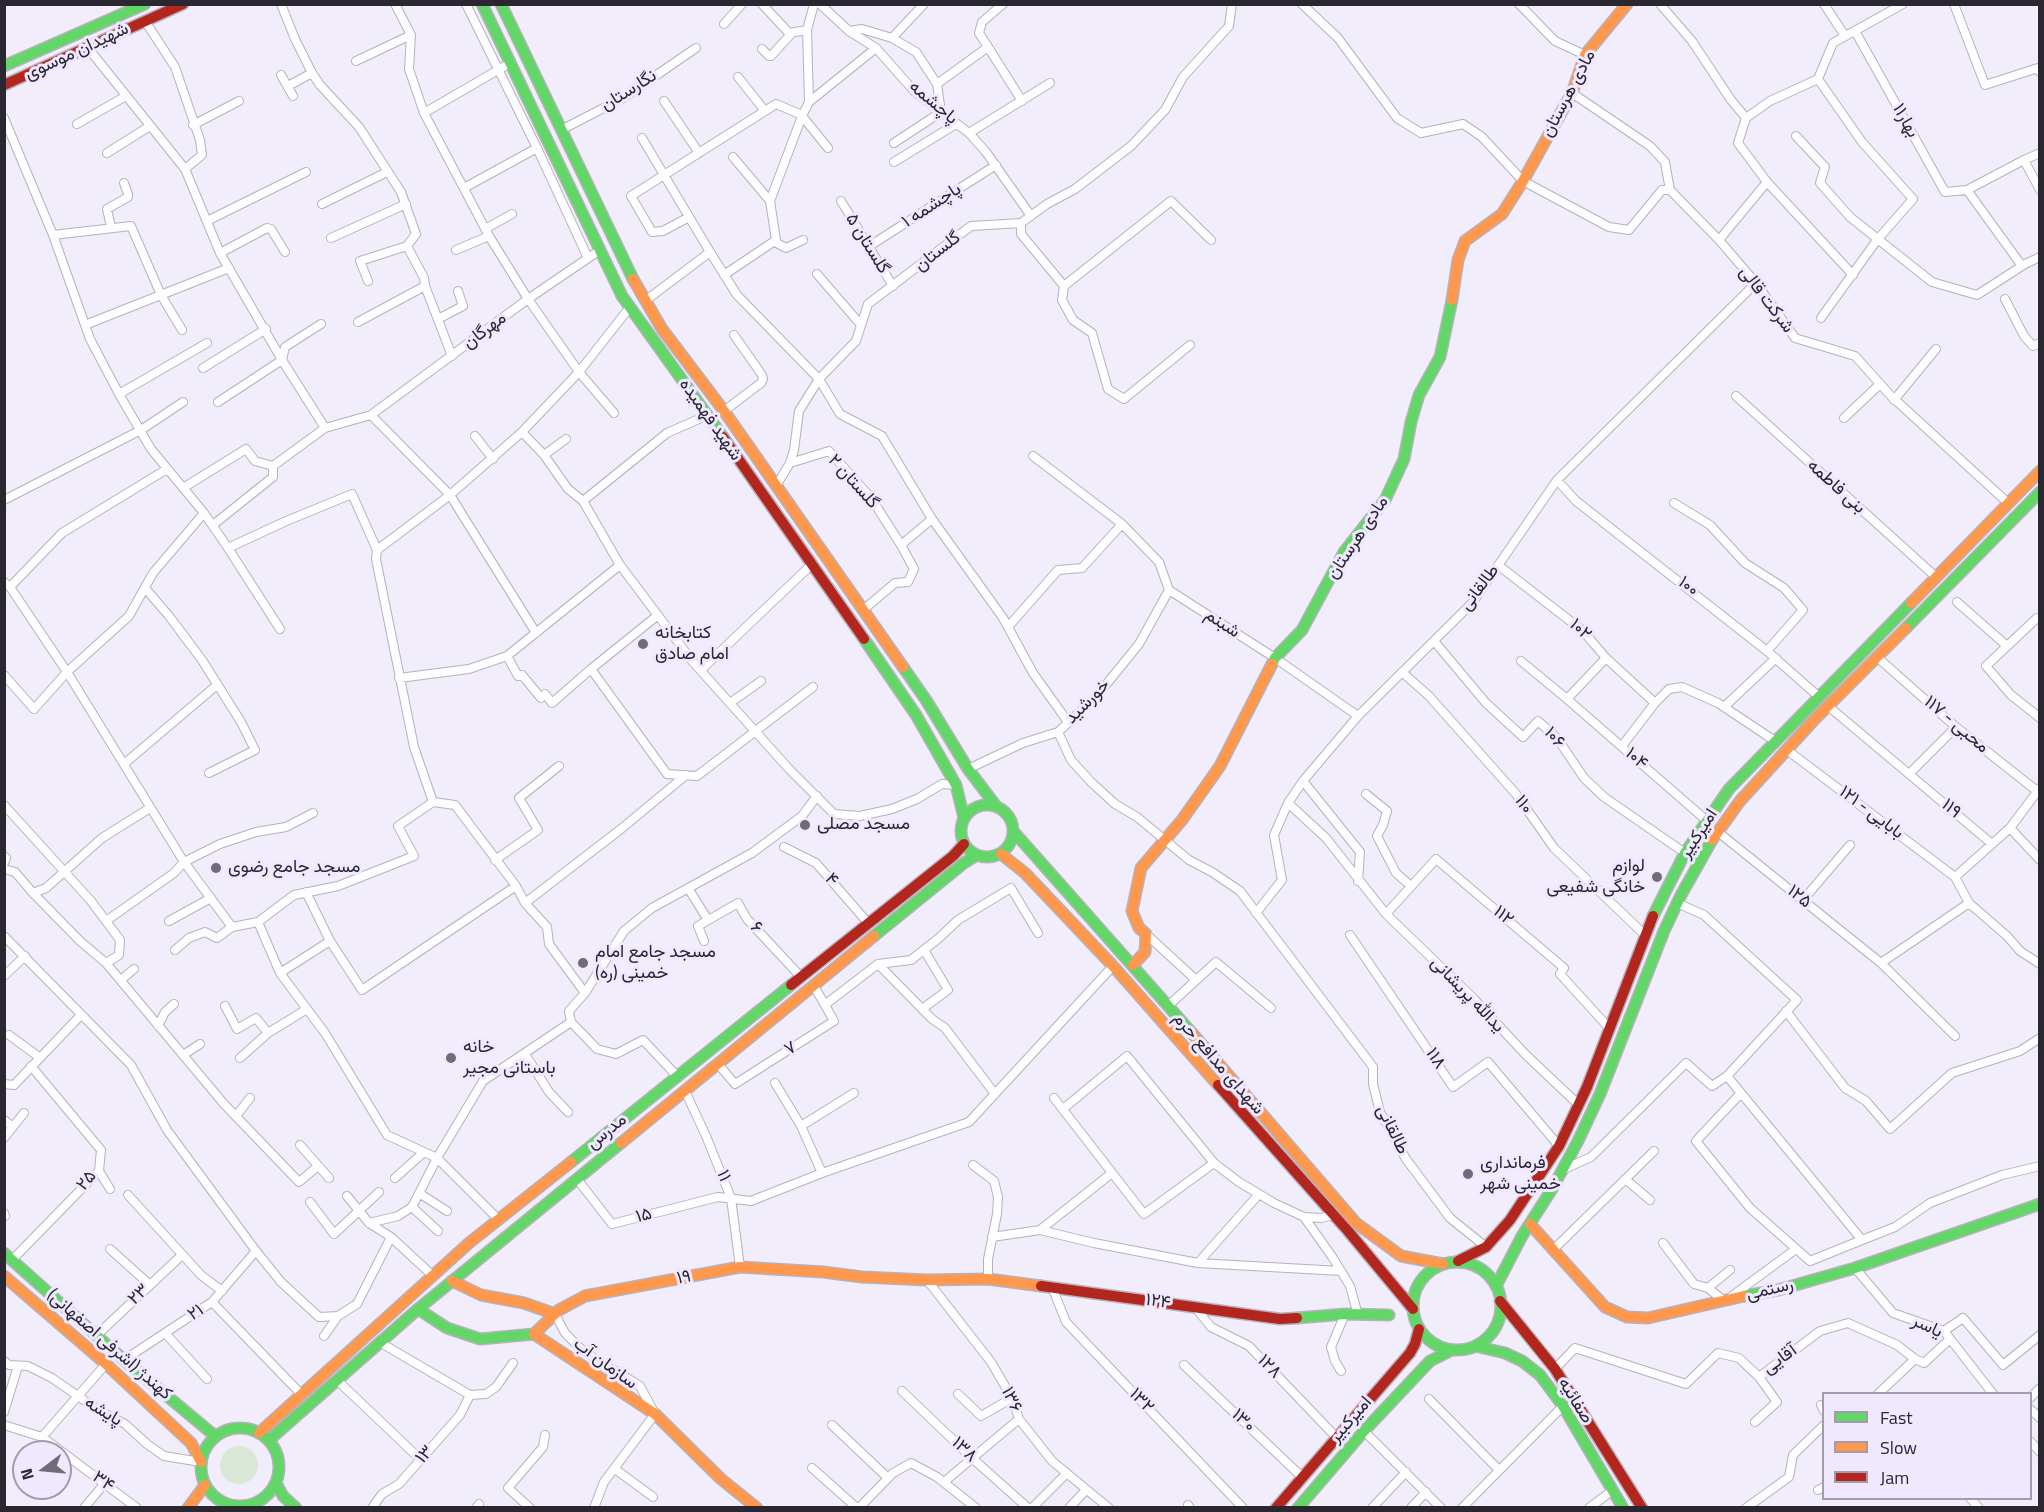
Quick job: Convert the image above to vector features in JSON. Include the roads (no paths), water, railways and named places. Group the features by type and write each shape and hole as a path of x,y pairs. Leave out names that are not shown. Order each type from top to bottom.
{"main road":[{"name":"شهیدان موسوی","path":"4,66 145,4"},
{"name":"شهیدان موسوی","path":"4,85 183,4"},
{"name":"شهید فهمیده","path":"482,4 622,296 708,415 916,715 956,785 964,818"},
{"name":"شهید فهمیده","path":"501,4 615,244 662,329 724,411 906,672 950,737 968,769 996,806"},
{"name":"مادی هرستان","path":"1146,934 1139,928 1132,911 1141,868 1182,820 1220,766 1275,658 1302,630 1344,552 1385,501 1404,459 1419,395 1440,357 1458,260 1465,241 1502,214 1572,93 1585,55 1627,4"},
{"path":"560,166 570,167 574,159"},
{"path":"571,189 576,182 585,181"},
{"name":"امیرکبیر","path":"1458,1261 1486,1247 1510,1220 1559,1146 1579,1106 1646,936 1685,853 1706,820 1729,789 1818,696 2040,471"},
{"name":"امیرکبیر","path":"1496,1286 1562,1170 1600,1094 1664,931 1697,865 1718,832 1740,801 1828,706 2037,499"},
{"path":"880,663 889,661 893,653"},
{"path":"893,681 895,674 906,672"},
{"path":"996,806 1009,816 1014,832 1012,840 1001,854 985,857 977,855 964,844 961,826 964,818 975,808 996,806"},
{"name":"شهدای مدافع حرم","path":"1014,832 1133,965 1356,1223 1401,1256 1443,1263"},
{"name":"مدرس","path":"259,1433 498,1219 953,856 964,844"},
{"name":"شهدای مدافع حرم","path":"1001,854 1025,873 1113,966 1348,1231 1413,1309"},
{"name":"مدرس","path":"269,1440 338,1382 418,1309 940,882 977,855"},
{"path":"1133,965 1145,951 1146,934"},
{"path":"1615,1016 1629,1020"},
{"path":"627,1116 640,1128"},
{"name":"رستمی","path":"1530,1224 1605,1307 1627,1317 1648,1318 1726,1299 1778,1290 1855,1268 2040,1204"},
{"path":"1348,1231 1356,1231 1356,1223"},
{"name":"کهندژ (اشرفی اصفهانی)","path":"8,1256 124,1360 215,1436"},
{"path":"1458,1261 1481,1268 1496,1286 1501,1309 1497,1324 1488,1337 1475,1346 1452,1350 1430,1341 1419,1329 1413,1309 1414,1296 1419,1283 1429,1271 1443,1263 1458,1261"},
{"name":"۱۹","path":"534,1334 559,1310 585,1296 740,1267 927,1280"},
{"name":"کهندژ (اشرفی اصفهانی)","path":"4,1276 106,1364 191,1443 201,1462"},
{"name":"۱۲۴","path":"927,1280 988,1279 1280,1319 1345,1314 1389,1315"},
{"path":"452,1281 481,1295 524,1303 555,1314"},
{"name":"صفائیه","path":"1500,1301 1555,1369 1642,1508"},
{"path":"418,1309 447,1328 480,1339 534,1334"},
{"name":"امیرکبیر","path":"1276,1508 1410,1353 1419,1329"},
{"name":"سازمان آب","path":"534,1334 655,1414 721,1479 756,1507"},
{"name":"صفائیه","path":"1475,1346 1505,1353 1522,1361 1540,1375 1563,1406 1623,1508"},
{"name":"امیرکبیر","path":"1298,1508 1364,1431 1430,1360 1452,1350"},
{"path":"191,1443 205,1428"},
{"path":"235,1428 247,1428 269,1440 279,1461 279,1472 276,1483 259,1505 216,1504 201,1474 201,1462 208,1444 215,1436 235,1428"},
{"path":"1310,1468 1323,1478"},
{"path":"276,1483 283,1496 296,1508"},
{"path":"188,1508 205,1485"}],"street":[{"path":"281,4 312,73 320,85 359,127 401,192 416,234 407,246 360,261 368,281"},
{"path":"395,4 411,34 409,69 424,113 487,233 528,299 579,372 614,413"},
{"path":"466,4 588,258"},
{"path":"724,24 742,4"},
{"path":"762,4 791,34"},
{"path":"809,102 807,30 814,4"},
{"name":"پاچشمه","path":"820,4 849,31 876,48 914,91 969,133 996,165 1031,216"},
{"path":"892,38 924,4"},
{"path":"1003,4 982,22 979,33 1022,101"},
{"name":"گلستان","path":"776,486 790,463 794,450 799,411 819,379 856,341 868,304 971,226 1020,223 1047,204 1075,189 1131,146 1165,110 1184,77 1229,26 1232,4"},
{"path":"1302,4 1338,38 1397,118 1420,134 1463,124 1482,137 1523,181 1609,227 1629,230 1662,190 1670,190 1665,162 1650,146 1572,93"},
{"path":"1519,4 1555,41 1585,55"},
{"path":"1660,4 1692,41 1731,100 1746,118"},
{"path":"1824,4 1845,36"},
{"path":"1853,276 1767,182 1738,144 1746,118 1770,101 1818,79 1833,43 1903,4"},
{"path":"1954,4 1985,85 2038,68 2040,72"},
{"path":"145,21 175,67 200,140 202,155 185,169"},
{"path":"849,31 861,29 892,38 916,52 937,84 941,112 894,143"},
{"path":"762,49 771,56 791,34 807,30"},
{"name":"بهار۱۱","path":"1856,31 1945,192 1967,190"},
{"path":"356,61 411,34"},
{"path":"937,84 988,47"},
{"path":"87,48 185,169 220,253 282,360 325,428"},
{"name":"نگارستان","path":"561,130 623,98 696,48"},
{"path":"770,201 809,102 876,48"},
{"path":"424,113 510,63"},
{"path":"288,86 312,73"},
{"path":"281,75 293,96"},
{"path":"738,77 765,111"},
{"path":"1818,79 1862,142 1913,199 1877,240 1821,318"},
{"path":"969,133 1050,83"},
{"path":"77,124 126,96"},
{"path":"193,125 239,101"},
{"path":"664,101 699,153"},
{"path":"689,217 657,233 652,232 632,196 778,104 802,116 828,148"},
{"path":"4,118 53,235 90,339 119,394 151,449 213,525 280,628"},
{"path":"894,162 956,124"},
{"path":"108,153 150,126"},
{"path":"1797,136 1825,167 1820,183 1850,217 1932,282 1977,295 2040,256"},
{"path":"642,138 737,295 819,379 840,414 882,436 932,519 1008,627 1033,673 1068,722"},
{"path":"464,188 537,148"},
{"path":"2022,266 1967,190 2040,153"},
{"path":"724,275 775,242 777,237 770,201 733,157"},
{"path":"2024,160 2040,190"},
{"name":"پاچشمه ۱","path":"868,247 996,165"},
{"path":"207,221 306,172"},
{"path":"322,204 387,172"},
{"path":"1719,240 1767,182"},
{"path":"111,227 107,208 128,197 124,183"},
{"name":"شرکت قالی","path":"1670,190 1719,240 1756,283 1795,338 1855,356 1894,400 2008,503"},
{"name":"گلستان ۵","path":"841,201 893,286"},
{"path":"1190,345 1124,399 1108,389 1092,333 1073,320 1062,300 1064,286 1171,201 1211,240"},
{"path":"331,238 406,204"},
{"path":"456,250 487,233 512,214"},
{"path":"1020,223 1021,234 1064,286"},
{"path":"53,235 131,226 161,295 182,330"},
{"path":"220,253 267,228 271,229 285,252"},
{"path":"775,242 786,248 803,240"},
{"path":"407,246 424,278 452,356"},
{"name":"مهرگان","path":"371,415 528,299 600,250"},
{"path":"645,301 710,252"},
{"path":"85,325 229,268"},
{"path":"817,274 861,325"},
{"name":"طالقانی","path":"1257,913 1282,880 1274,835 1288,802 1303,781 1358,716 1473,602 1557,480 1756,283"},
{"path":"358,322 425,286"},
{"path":"438,319 463,306 458,291"},
{"path":"2005,299 2024,336 2033,346 2040,343"},
{"path":"377,550 450,495 522,432 579,372 630,307"},
{"path":"218,402 282,360 285,346 321,324"},
{"path":"203,368 266,329"},
{"path":"724,411 763,379 734,335"},
{"path":"119,394 207,343"},
{"path":"1894,400 1936,349"},
{"path":"1844,418 1880,384"},
{"name":"بنی فاطمه","path":"1736,396 1936,577"},
{"path":"4,500 141,430 183,402"},
{"path":"273,466 325,428 371,415 450,495 536,633"},
{"path":"583,501 668,433 708,415"},
{"path":"522,432 544,455 568,489 583,501 620,565 701,670 834,813 860,816 892,809 917,799 942,784 956,785"},
{"path":"475,436 493,459"},
{"path":"544,455 566,439"},
{"path":"183,488 246,448 255,461 273,466"},
{"name":"گلستان ۲","path":"790,463 829,451 871,498 901,545"},
{"path":"1033,456 1122,524 1159,562 1169,590"},
{"path":"213,525 273,477 273,466"},
{"path":"167,469 62,533 7,585 67,672 184,862 232,927"},
{"name":"۱۰۰","path":"1557,480 1576,501 1776,658 1818,696"},
{"path":"228,548 352,494 377,550 376,559 414,747 433,802"},
{"path":"1674,503 1710,525 1745,563 1784,588 1803,610 1767,651"},
{"path":"4,675 34,709 67,672 129,616 153,573 204,513"},
{"path":"863,610 895,583 908,582 914,569 901,545 932,519"},
{"path":"1008,627 1058,570 1082,568 1122,524"},
{"path":"399,678 469,669 507,656 620,565"},
{"path":"701,670 811,565"},
{"name":"۱۰۲","path":"1498,565 1583,631 1606,658 1655,703"},
{"path":"145,588 202,660 241,722 255,750 208,773"},
{"name":"شبنم","path":"1169,590 1275,658 1358,716"},
{"name":"خورشید","path":"968,769 1023,743 1058,732 1096,697 1139,644 1169,590"},
{"path":"1957,602 2007,646"},
{"path":"507,656 518,676 522,675 542,698 545,694 552,703 658,615"},
{"path":"2037,618 1986,666 2011,695 2040,718"},
{"name":"۱۰۶","path":"1434,641 1485,703 1523,737 1538,721 1557,738 1584,778 1604,797 1685,853"},
{"name":"محبی - ۱۱۷","path":"1877,657 1956,727 2038,790"},
{"path":"1567,699 1606,658"},
{"path":"1724,707 1776,658"},
{"name":"۱۰۴","path":"1521,660 1706,820"},
{"path":"591,669 668,774 697,776 813,687"},
{"name":"۱۱۰","path":"1402,672 1429,696 1516,794 1554,848 1646,936"},
{"path":"730,703 761,681"},
{"path":"124,764 217,686"},
{"path":"1622,747 1655,703 1669,689 1682,687 1724,707 1775,741"},
{"name":"۱۱۹","path":"1828,706 1992,844"},
{"path":"1910,774 1956,727"},
{"name":"طالقانی","path":"1058,732 1071,760 1116,804 1137,817 1189,860 1212,872 1239,891 1373,1067 1373,1084 1380,1112 1406,1159 1450,1218 1486,1247"},
{"name":"بابایی - ۱۲۱","path":"1787,750 1955,877"},
{"path":"495,860 538,831 519,798 559,766"},
{"path":"525,903 621,829 686,775"},
{"path":"1303,781 1360,852 1358,881"},
{"path":"2038,790 2010,828 1955,877 1969,903 2007,936 2020,951 2040,963"},
{"path":"1366,794 1387,811 1377,837 1396,873 1411,886"},
{"path":"677,1076 643,1040 616,1054 597,1049 571,1022 569,1011 585,993 624,931 652,908 753,853 802,816 817,796"},
{"path":"175,950 189,938 205,932 217,938 232,927 258,922 294,895 338,886 414,856 398,826 433,802 455,805 516,886 525,903 547,927 549,944 585,993"},
{"name":"یدالله پریشانی","path":"1288,802 1326,838 1386,914 1473,998 1526,1055 1579,1106"},
{"path":"4,805 66,871 120,940 119,955 106,963"},
{"path":"33,893 46,888 102,838 150,808"},
{"path":"106,921 174,873 184,862 220,844 256,832 286,827 313,813"},
{"path":"2010,828 2040,860"},
{"name":"۱۲۵","path":"1718,832 1881,963 1956,1036"},
{"path":"1803,900 1850,845"},
{"name":"۴","path":"784,847 816,863 868,923"},
{"path":"4,856 6,858 4,863"},
{"name":"۱۱۲","path":"1386,914 1436,859 1564,968 1560,974 1610,1029"},
{"path":"4,869 15,872 80,941 106,963 236,1116 299,1182 318,1166"},
{"path":"306,892 330,941 363,990 516,886"},
{"path":"688,888 708,920 698,926 704,941"},
{"path":"814,986 826,1004 878,964 911,960 958,920 1011,888 1038,933"},
{"path":"169,921 211,898"},
{"name":"۶","path":"708,920 738,903 747,919 801,977"},
{"path":"1562,1170 1591,1157 1686,1063 1712,1086 1727,1076 1797,1000 1704,915 1677,903"},
{"path":"1881,963 1969,903"},
{"path":"258,922 280,973 325,1033 387,1135 437,1158 498,1219"},
{"path":"1146,934 1196,980"},
{"name":"۱۱۸","path":"1350,935 1453,1087 1488,1062 1559,1146"},
{"path":"4,936 131,1065 167,1130 281,1282 319,1317 338,1316"},
{"path":"280,973 330,941"},
{"path":"922,1010 948,990 924,950"},
{"path":"4,976 25,956"},
{"path":"1168,1006 1216,962 1271,1008"},
{"path":"878,964 922,1010 945,1028 995,1094"},
{"path":"732,1198 751,1201 822,1173 969,1122 1113,966"},
{"path":"121,980 134,969"},
{"path":"158,1026 165,1012 174,1004"},
{"name":"۷","path":"718,1064 735,1084 834,1021 826,1004"},
{"path":"225,1006 237,1029 256,1018 268,1033"},
{"path":"240,1058 268,1033 307,1009"},
{"path":"1786,1011 1845,1088 1866,1101 1890,1129 1952,1073 2020,1051 2040,1038"},
{"path":"4,1084 14,1085 81,1015"},
{"path":"369,1223 398,1216 412,1207 437,1158 483,1082 571,1022"},
{"path":"9,1035 39,1057"},
{"path":"183,1055 200,1044"},
{"path":"525,1054 549,1092 568,1112"},
{"path":"1063,1109 1127,1056 1214,1163 1259,1194 1304,1217 1321,1218 1334,1215"},
{"name":"۲۵","path":"8,1256 99,1171 101,1149 31,1066"},
{"path":"1727,1076 1862,1240"},
{"path":"776,1083 801,1126 822,1173"},
{"name":"۱۱","path":"685,1091 732,1198 740,1267"},
{"path":"801,1126 854,1093"},
{"path":"1741,1093 1696,1141 1750,1208 1810,1261 1895,1227 1930,1203 2002,1175 2040,1166"},
{"path":"236,1116 250,1098"},
{"path":"1054,1098 1144,1214 1214,1163"},
{"path":"4,1138 24,1113"},
{"path":"4,1120 13,1127"},
{"path":"300,1145 329,1178"},
{"path":"1553,1250 1654,1150"},
{"path":"395,1178 424,1152"},
{"path":"973,1165 994,1181 998,1197 988,1259 988,1279"},
{"path":"99,1171 110,1189"},
{"path":"1040,1230 1112,1173"},
{"name":"۱۵","path":"577,1179 612,1224 718,1197 732,1198"},
{"path":"1625,1179 1650,1200"},
{"path":"310,1202 334,1234 380,1192"},
{"path":"419,1193 447,1211"},
{"path":"1198,1263 1259,1194"},
{"path":"128,1195 201,1275 222,1291"},
{"path":"347,1196 369,1223 391,1237 433,1276"},
{"path":"412,1207 438,1231"},
{"path":"1304,1217 1350,1286 1358,1315"},
{"path":"992,1237 1040,1230 1198,1263 1341,1271"},
{"path":"324,1336 338,1316 357,1305 391,1237"},
{"path":"1663,1243 1694,1284 1708,1288 1726,1299 1796,1249"},
{"path":"110,1249 150,1285"},
{"name":"۲۱","path":"124,1360 212,1302 256,1251"},
{"name":"۲۳","path":"97,1335 182,1255"},
{"name":"یاسر","path":"1855,1268 1893,1313 1944,1331 1991,1392"},
{"path":"1708,1288 1730,1269"},
{"name":"۱۳۶","path":"927,1280 991,1362 1012,1398 1019,1419 1052,1461 1109,1508"},
{"name":"۱۳۲","path":"1052,1287 1066,1322 1243,1508"},
{"path":"212,1302 302,1395"},
{"name":"۱۲۸","path":"1195,1307 1210,1327 1249,1346 1336,1437"},
{"name":"سازمان آب","path":"555,1314 565,1334 580,1348 640,1386 655,1414"},
{"path":"1341,1371 1331,1347 1345,1314"},
{"path":"1944,1331 1963,1318 2002,1365 2040,1335"},
{"name":"آقایی","path":"1555,1369 1575,1348 1686,1384 1718,1353 1739,1358 1759,1377 1820,1331 1848,1323 1897,1345 1915,1359"},
{"path":"165,1333 207,1379"},
{"path":"1880,1392 1915,1359 1924,1363 1950,1339"},
{"path":"381,1343 470,1395 486,1394 496,1387 513,1363"},
{"name":"پایشه","path":"4,1361 9,1365 28,1366 52,1378 98,1410 125,1424 164,1456 201,1462"},
{"path":"42,1437 106,1364"},
{"name":"۱۳۰","path":"1184,1365 1302,1477"},
{"path":"4,1412 18,1366"},
{"path":"1755,1422 1777,1402 1759,1377"},
{"path":"338,1382 420,1460"},
{"name":"۱۳۸","path":"902,1391 972,1458 1030,1508"},
{"path":"958,1394 981,1416 1012,1398"},
{"name":"۱۳","path":"372,1508 382,1494 399,1484 460,1414 470,1395"},
{"path":"1429,1399 1499,1470"},
{"path":"1462,1508 1563,1406"},
{"path":"594,1508 604,1482 655,1414"},
{"path":"944,1482 1019,1419"},
{"name":"۳۴","path":"4,1425 42,1437 137,1508"},
{"path":"832,1425 888,1478"},
{"path":"1746,1508 1789,1477 1793,1455 1822,1427"},
{"path":"1364,1431 1441,1508"},
{"path":"530,1508 508,1488 543,1447 545,1435"},
{"path":"812,1468 858,1508 893,1473 911,1463 944,1482 976,1508"},
{"path":"615,1469 653,1497"},
{"path":"1372,1508 1406,1472"},
{"path":"1030,1508 1067,1473"},
{"path":"84,1508 105,1483"},
{"path":"1069,1508 1086,1490"},
{"path":"1589,1508 1613,1490"},
{"path":"1411,1508 1426,1492"}],"place":[{"name":"کتابخانه امام صادق","path":"643,644"},
{"name":"مسجد مصلی","path":"805,825"},
{"name":"مسجد جامع رضوی","path":"216,868"},
{"name":"لوازم خانگی شفیعی","path":"1657,877"},
{"name":"مسجد جامع امام خمینی (ره)","path":"583,963"},
{"name":"خانه باستانی مجیر","path":"451,1058"},
{"name":"فرمانداری خمینی شهر","path":"1468,1174"}]}
